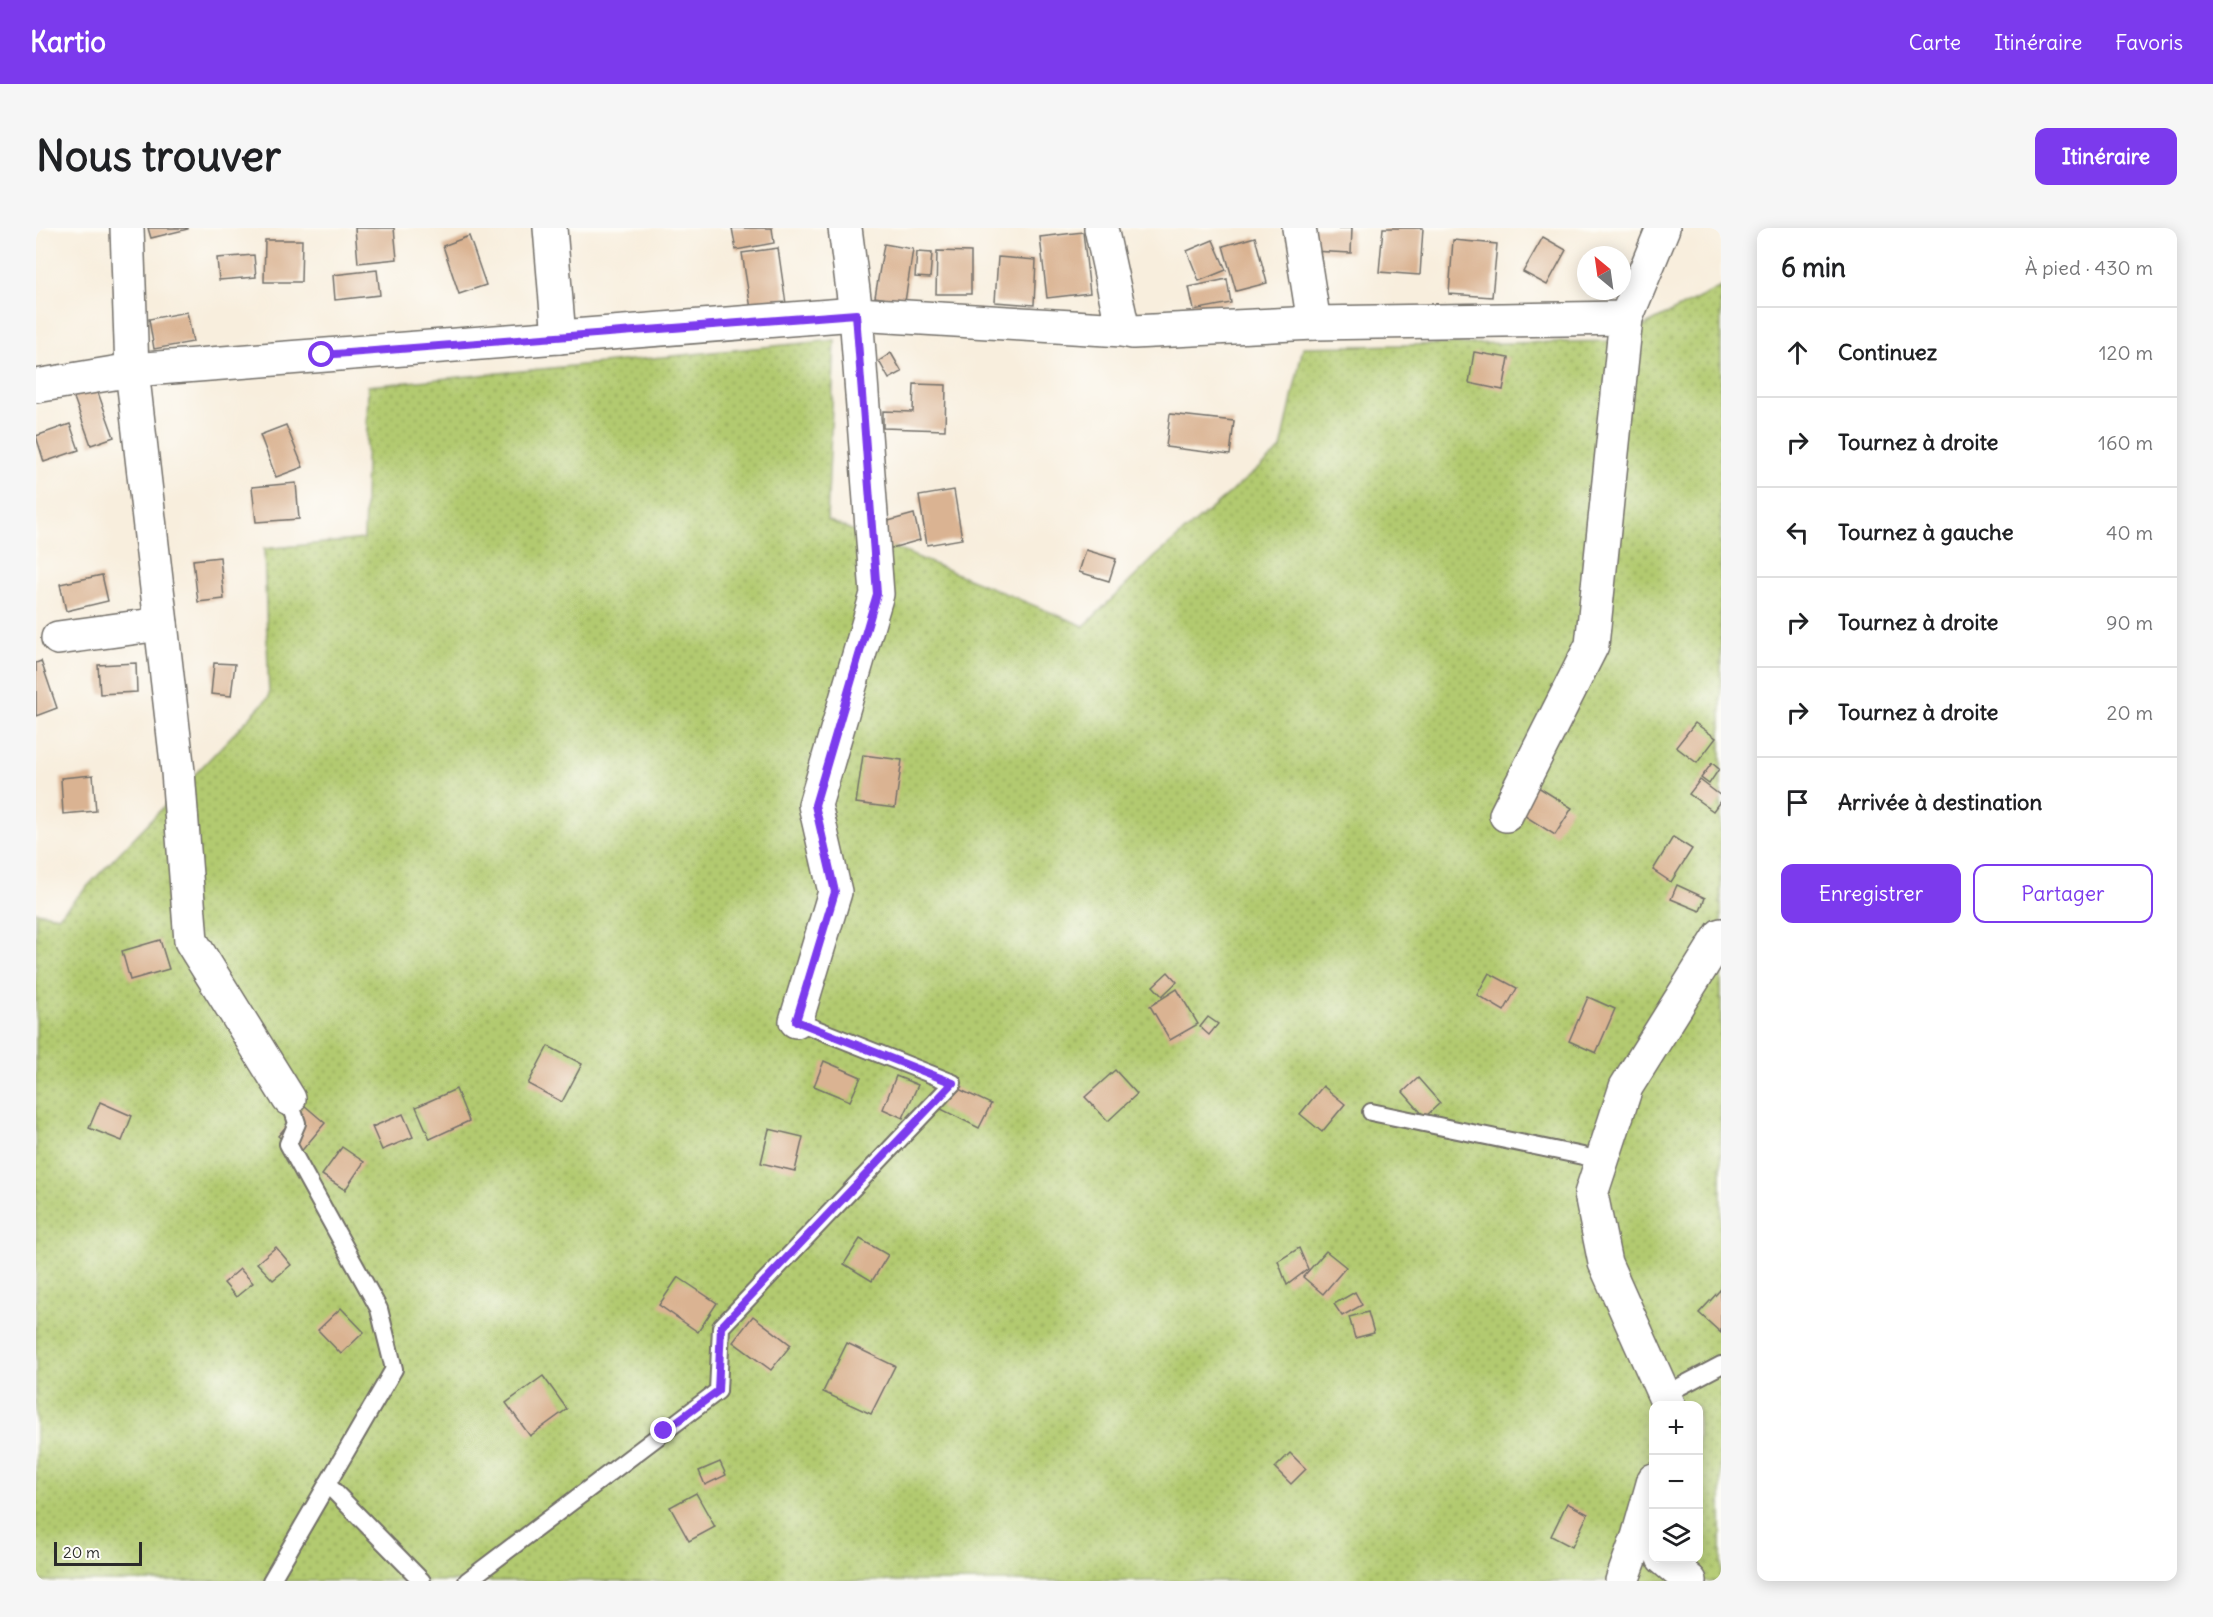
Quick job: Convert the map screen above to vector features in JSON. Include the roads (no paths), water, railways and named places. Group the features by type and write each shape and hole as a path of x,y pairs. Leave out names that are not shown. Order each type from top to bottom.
{"street":[{"path":"127,228 132,370 178,772 191,941 289,1099"},
{"path":"550,228 559,337"},
{"path":"796,1021 835,892 815,805 877,594 856,314 845,228"},
{"path":"1101,228 1124,330"},
{"path":"1299,228 1314,323"},
{"path":"1506,815 1592,645 1626,318 1663,228"},
{"path":"36,386 132,370 856,314 1133,332 1314,323 1626,318"},
{"path":"58,638 161,624"},
{"path":"1667,1400 1605,1263 1591,1194 1626,1087 1721,935"},
{"path":"1622,1581 1646,1544 1650,1509"},
{"path":"1669,1563 1690,1581"}],"lane":[{"path":"467,1581 718,1391 721,1327 953,1083 796,1021"},
{"path":"271,1581 394,1368 379,1309 288,1144 297,1123 289,1099"},
{"path":"1371,1112 1602,1160"},
{"path":"1667,1400 1721,1365"},
{"path":"327,1484 422,1581"}]}
